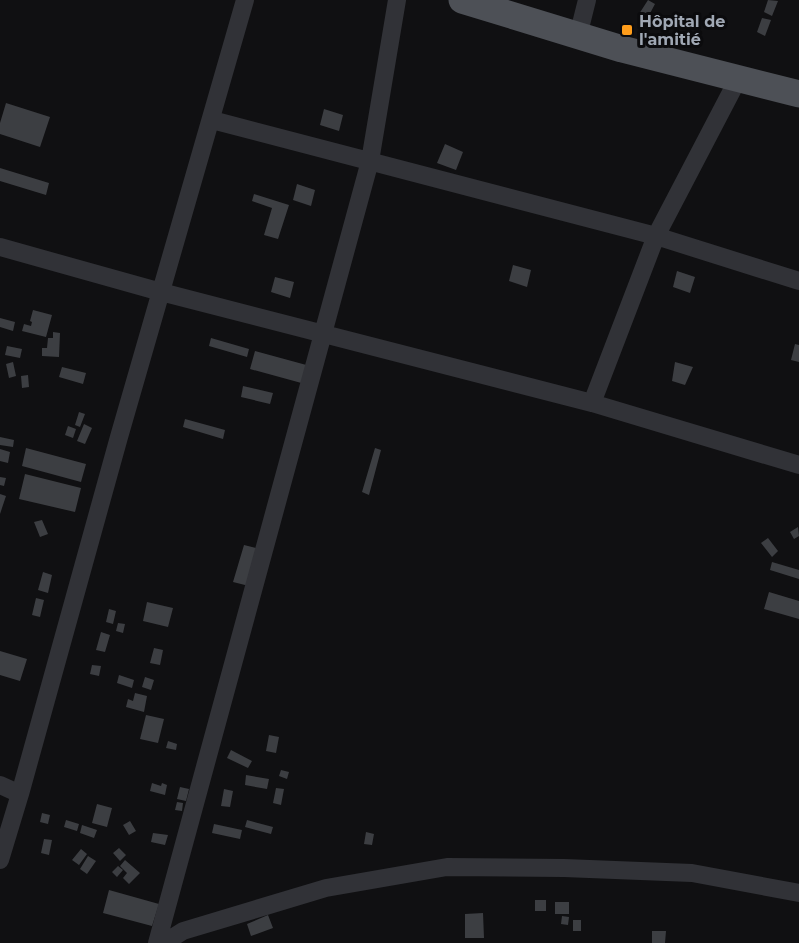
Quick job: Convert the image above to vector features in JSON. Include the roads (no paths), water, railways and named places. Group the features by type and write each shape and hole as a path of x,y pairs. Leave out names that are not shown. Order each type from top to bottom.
{"main road":[{"path":"462,0 578,36 799,94"}],"street":[{"path":"0,860 21,794 245,0"},
{"path":"157,943 370,161 397,0"},
{"path":"578,36 587,0"},
{"path":"592,403 656,236 738,79"},
{"path":"212,120 656,236 799,281"},
{"path":"0,247 161,292 592,403 799,465"},
{"path":"0,785 21,794"},
{"path":"164,943 183,931 326,888 447,867 564,868 692,873 799,893"}],"place":[{"name":"Hôpital de l'amitié","path":"627,30"}]}
